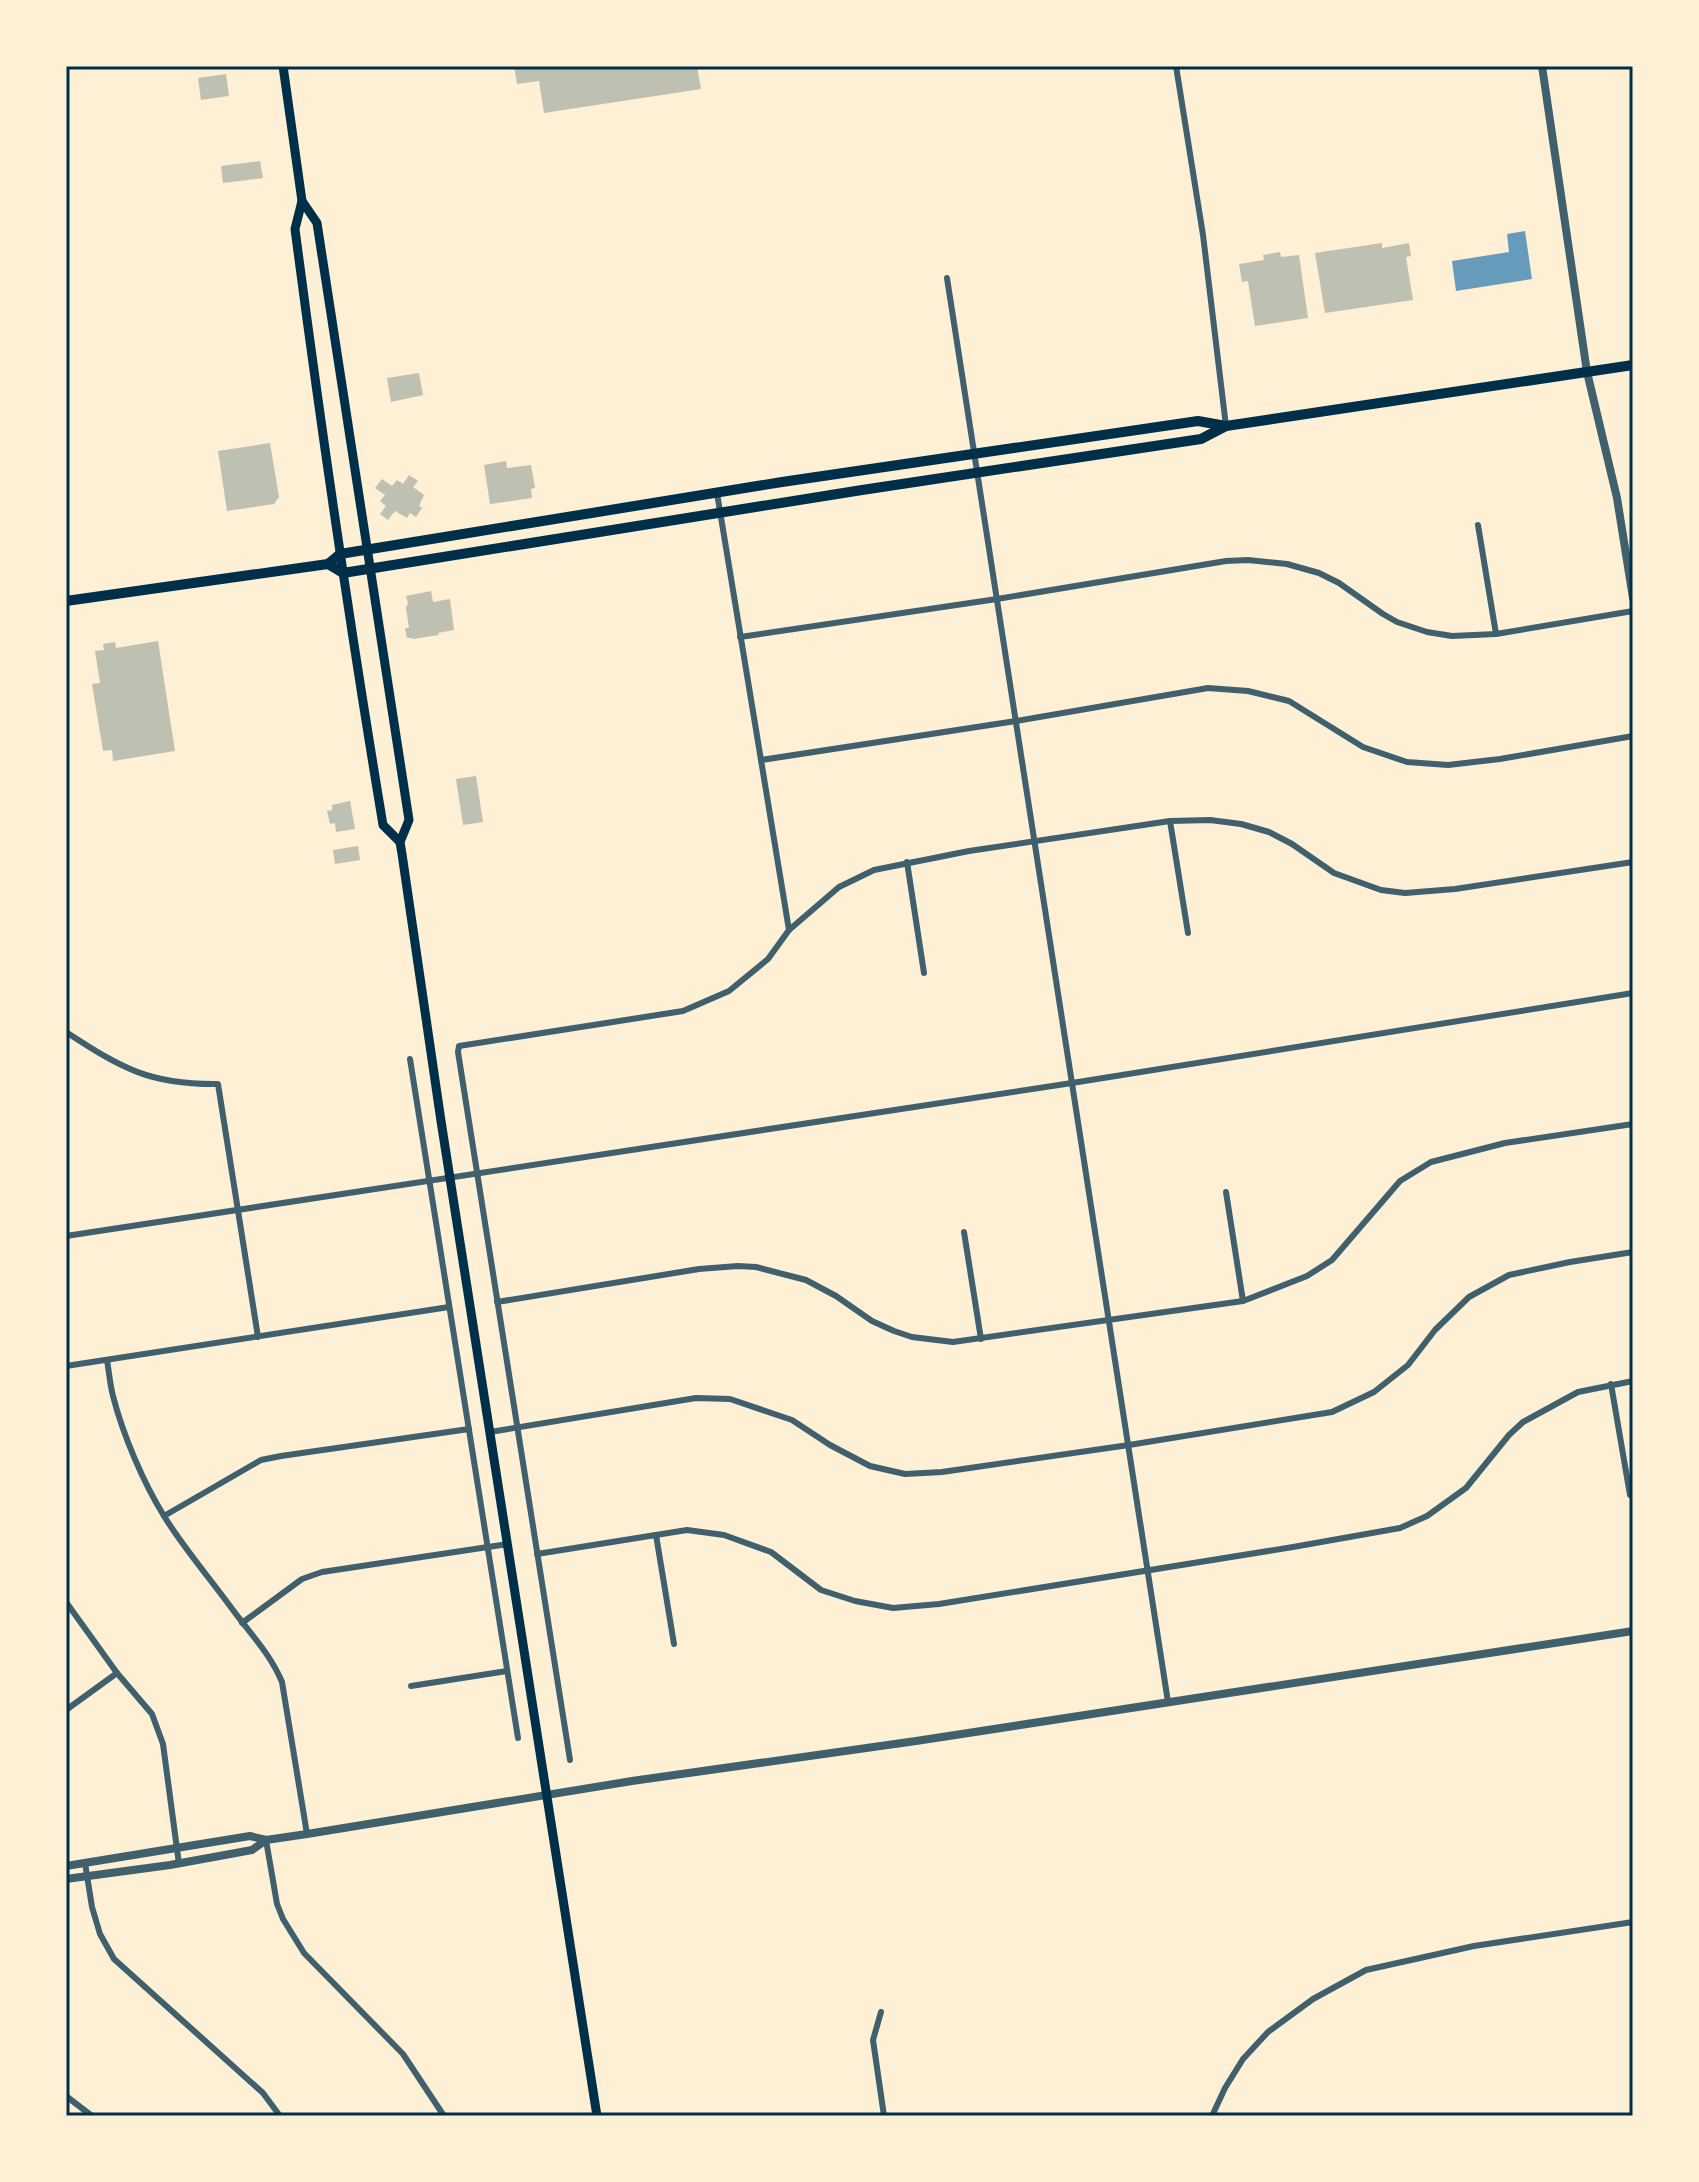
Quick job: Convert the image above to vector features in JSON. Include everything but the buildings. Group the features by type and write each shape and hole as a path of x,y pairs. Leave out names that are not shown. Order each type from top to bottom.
{"main road":[{"path":"283,66 302,201 295,229 340,554 383,825 400,842"},
{"path":"302,201 317,223 409,820 400,842 449,1178 597,2116"},
{"path":"66,601 328,564 340,554 975,454 1198,421 1226,426 1633,365"},
{"path":"328,564 343,573 1201,439 1226,426"}],"street":[{"path":"1176,66 1203,235 1226,426"},
{"path":"1542,66 1587,372 1617,498 1633,598"},
{"path":"947,278 1168,1702"},
{"path":"717,493 789,930"},
{"path":"1478,525 1496,634"},
{"path":"740,637 1248,560 1287,564 1319,573 1397,622 1427,632 1464,636 1496,634 1633,611"},
{"path":"761,760 1208,688 1248,691 1289,701 1363,747 1407,762 1429,765 1500,759 1633,736"},
{"path":"570,1760 459,1046 683,1011 729,991 768,959 789,930 839,887 874,870 907,862 1170,821 1210,820 1269,832 1334,873 1381,890 1405,893 1455,889 1633,862"},
{"path":"1170,821 1188,933"},
{"path":"907,862 924,973"},
{"path":"66,1236 1072,1083 1633,993"},
{"path":"66,1032 133,1072 189,1085 218,1084 258,1337"},
{"path":"410,1059 518,1738"},
{"path":"497,1302 699,1269 756,1267 806,1280 872,1321 912,1337 953,1342 1243,1301 1307,1276 1332,1260 1400,1181 1431,1162 1505,1143 1633,1124"},
{"path":"1226,1192 1243,1301"},
{"path":"964,1232 981,1339"},
{"path":"490,1432 696,1398 730,1399 792,1420 870,1466 905,1474 942,1472 1129,1445 1332,1412 1374,1392 1408,1365 1435,1330 1469,1297 1509,1275 1633,1252"},
{"path":"66,1366 449,1307"},
{"path":"107,1360 112,1395 122,1423 147,1485 164,1516 275,1664 282,1682 307,1834"},
{"path":"537,1554 687,1530 724,1535 771,1552 821,1590 855,1601 893,1608 939,1604 1400,1528 1427,1516 1466,1488 1523,1422 1578,1392 1633,1381"},
{"path":"1611,1384 1630,1495"},
{"path":"164,1516 261,1460 469,1429"},
{"path":"656,1535 674,1644"},
{"path":"242,1623 302,1579 322,1572 508,1544"},
{"path":"66,1602 117,1673 152,1714 163,1744 179,1864"},
{"path":"66,1866 250,1836 266,1840 307,1834 1633,1631"},
{"path":"411,1686 507,1671"},
{"path":"66,1710 117,1673"},
{"path":"66,1879 179,1864 252,1850 266,1840"},
{"path":"266,1840 277,1904 293,1936 304,1953 403,2054 444,2116"},
{"path":"85,1863 100,1934 114,1959 263,2093 280,2116"},
{"path":"1212,2116 1243,2059 1268,2032 1313,1999 1366,1970 1474,1946 1633,1922"},
{"path":"881,2012 873,2040 884,2116"},
{"path":"66,2096 92,2116"}],"water":[{"path":"1525,231 1532,279 1456,291 1452,261 1509,252 1507,234"}]}
